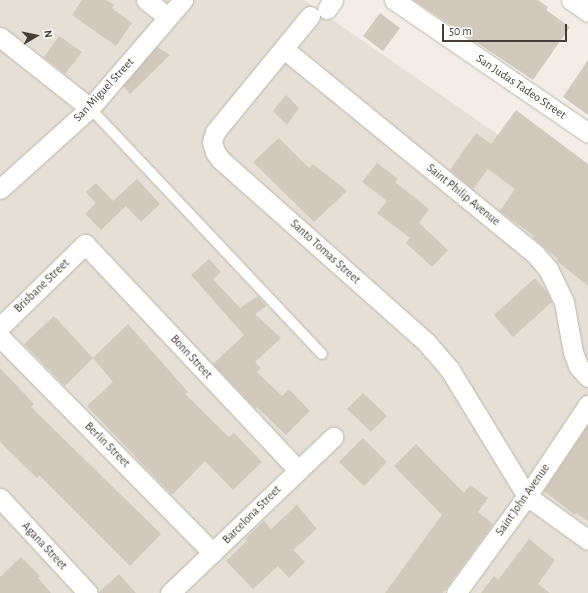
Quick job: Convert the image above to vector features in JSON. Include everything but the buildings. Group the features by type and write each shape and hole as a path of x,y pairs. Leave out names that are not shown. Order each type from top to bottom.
{"street":[{"path":"146,0 168,17"},
{"name":"San Miguel Street","path":"0,189 90,108 183,0"},
{"name":"San Judas Tadeo Street","path":"394,0 588,133"},
{"path":"571,0 588,12"},
{"name":"Santo Tomas Street","path":"323,8 284,49 214,132 212,142 215,152 221,160 426,342 450,370 527,496"},
{"path":"1,40 90,108"},
{"name":"Saint Philip Avenue","path":"284,49 535,254 548,269 564,302 573,352 578,366 588,377"},
{"name":"Brisbane Street","path":"0,327 85,244"},
{"name":"Bonn Street","path":"85,244 298,470"},
{"name":"Berlin Street","path":"0,337 214,553"},
{"name":"Saint John Avenue","path":"456,593 527,496 588,406"},
{"name":"Barcelona Street","path":"170,593 214,553 298,470 334,437"},
{"path":"527,496 588,540"},
{"name":"Agana Street","path":"0,498 88,593"}],"lane":[{"path":"90,108 322,354"}],"shaded area":[{"path":"0,0 304,0 588,197 588,593 0,593"}]}
